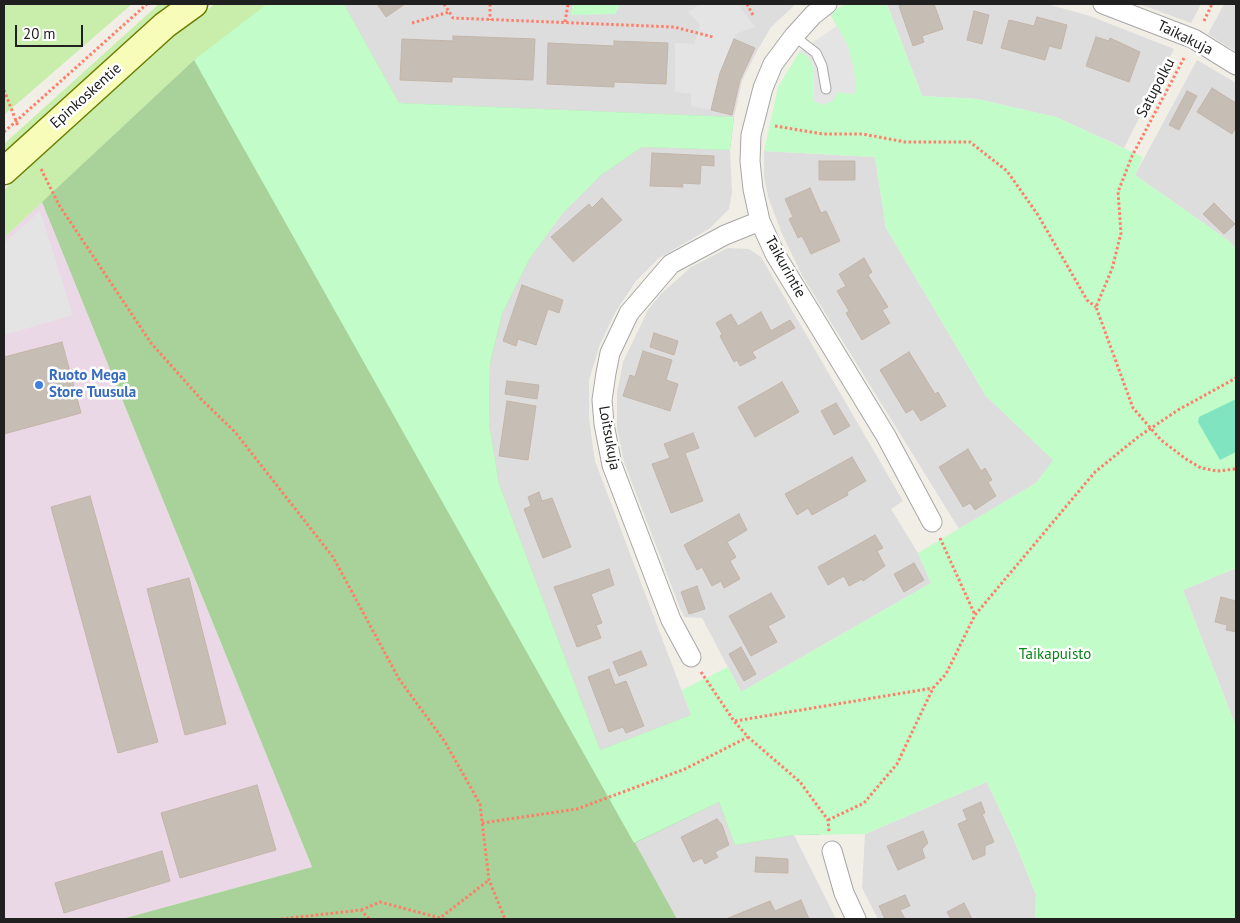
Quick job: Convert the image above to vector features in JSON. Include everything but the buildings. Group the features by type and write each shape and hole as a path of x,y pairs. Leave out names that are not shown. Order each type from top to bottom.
{"street":[{"name":"Epinkoskentie","path":"4,171 165,25 194,4"},
{"name":"Taikurintie","path":"827,4 813,15 794,36 774,64 763,88 751,135 750,160 753,189 760,221 775,254 886,436 932,522"},
{"name":"Taikakuja","path":"1103,4 1194,39 1236,65"},
{"name":"Loitsukuja","path":"691,657 671,620 612,465 604,424 602,400 606,373 610,353 629,313 666,268 704,246 760,221"},
{"path":"832,851 844,893 856,919"}],"lane":[{"path":"794,36 816,53 822,66 826,89"}],"path":[{"path":"4,132 147,4"},
{"path":"444,4 453,18 674,27 713,36"},
{"path":"490,4 490,20"},
{"path":"565,22 568,4"},
{"path":"747,4 754,17"},
{"name":"Satupolku","path":"1096,307 1112,269 1121,233 1118,192 1132,156 1212,4"},
{"path":"412,23 449,12"},
{"path":"4,90 15,122 30,147 59,205 151,342 201,399 234,432 333,557 400,678 445,742 480,804 488,880 504,919"},
{"path":"772,125 824,134 862,134 906,142 970,142 1007,171 1038,215 1087,300 1096,307 1133,408 1152,427 1161,440 1201,468 1217,470 1236,469"},
{"path":"828,820 864,803 897,764 933,688 946,674 974,615 1095,472 1152,427 1178,410 1236,378"},
{"path":"932,522 974,615"},
{"path":"691,657 734,721 748,737 800,782 828,820 832,851"},
{"path":"734,721 933,688"},
{"path":"482,824 577,809 685,769 748,737"},
{"path":"281,919 361,910 380,902 440,918 488,880"},
{"path":"361,910 369,919"}],"shaded area":[{"path":"344,4 796,4 771,27 757,51 742,81 734,117 399,103"},
{"path":"700,4 738,4 755,27 738,33 734,39 720,73 711,110 691,106 691,94 675,92 675,43 694,44 700,25 688,12"},
{"path":"887,4 1047,4 1090,16 1174,49 1124,148 1056,117 977,99 922,96"},
{"path":"1139,4 1201,4 1191,23"},
{"path":"1224,4 1236,4 1236,52 1208,34"},
{"path":"837,26 848,46 854,69 856,91 854,94 837,92 834,100 823,105 814,101 813,66 809,58 800,51"},
{"path":"1197,60 1236,83 1236,249 1229,241 1135,175"},
{"path":"642,147 730,150 732,192 729,209 709,229 659,258 636,281 616,311 600,344 589,380 589,419 595,461 691,715 600,750 499,484 489,424 490,365 502,314 530,258 562,213 601,175"},
{"path":"764,151 875,157 886,228 986,396 1054,460 1036,483 959,529 803,277 782,234 768,197 764,176"},
{"path":"42,202 312,867 122,919 4,919 4,238"},
{"path":"40,211 73,315 4,335 4,243"},
{"path":"728,248 749,249 761,257 903,501 891,509 918,553 931,583 741,692 702,618 685,617 680,608 624,462 617,428 617,393 623,362 648,310 661,294 691,267"},
{"path":"1236,568 1236,727 1183,590"},
{"path":"987,782 1014,840 1036,895 1035,919 878,919 862,888 865,834"},
{"path":"719,801 735,845 794,835 836,919 677,919 634,843"}],"green space":[{"path":"4,4 132,4 4,115"},
{"path":"159,4 172,4 4,157 4,144"},
{"path":"215,4 286,4 194,60 4,238 4,190 173,34"},
{"name":"Taikapuisto","path":"267,4 344,4 399,103 734,117 730,150 642,147 601,175 563,213 530,258 502,314 490,364 489,424 499,484 600,750 691,715 682,690 728,667 741,692 931,583 918,553 1036,483 1053,460 986,396 886,228 875,157 764,151 778,87 800,51 809,58 813,66 814,101 837,92 854,94 848,46 830,14 844,4 887,4 922,96 977,99 1056,117 1143,157 1135,175 1229,241 1236,249 1236,568 1183,590 1236,727 1236,919 1035,919 1036,895 1014,840 987,782 865,834 794,835 735,845 719,802 634,843 194,60"},
{"path":"286,4 344,4 399,103 734,117 730,150 642,147 601,175 562,213 530,258 502,314 490,365 489,424 499,484 600,750 691,715 820,835 794,835 735,845 719,802 635,843 677,919 122,919 312,867 42,202 194,60"},
{"path":"573,4 621,4 615,14 571,15"},
{"path":"1236,399 1236,452 1220,460 1198,422 1199,417"}],"place":[{"name":"Ruoto Mega Store Tuusula","path":"39,385"}]}
